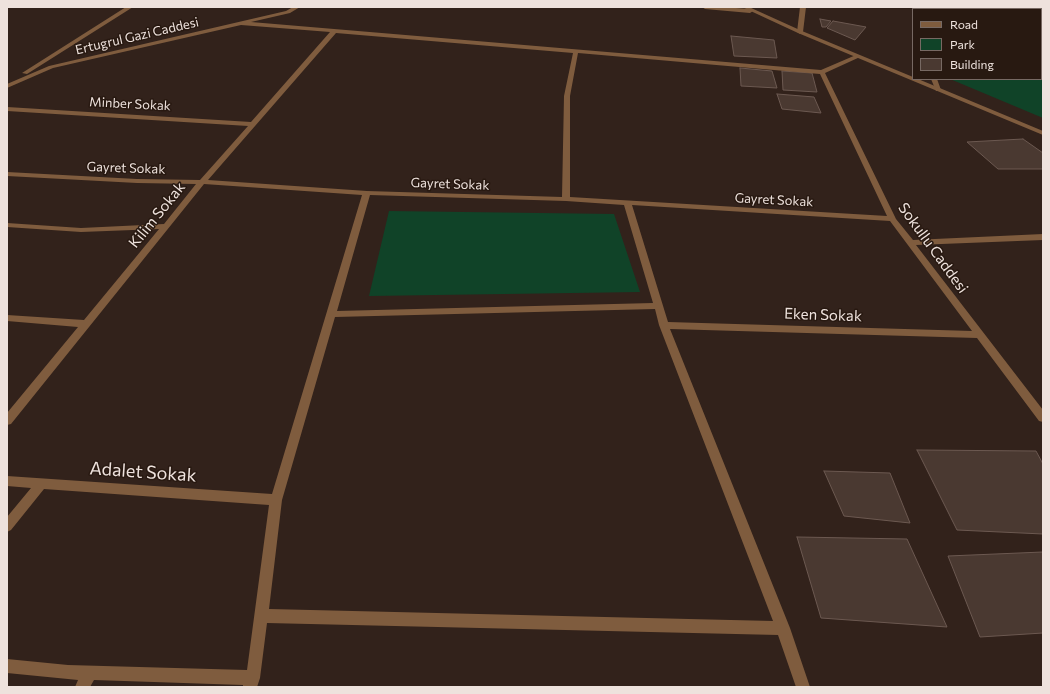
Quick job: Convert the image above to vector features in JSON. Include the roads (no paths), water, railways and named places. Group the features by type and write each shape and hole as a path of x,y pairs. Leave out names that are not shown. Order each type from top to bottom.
{"street":[{"path":"7,85 130,7"},
{"name":"Ertugrul Gazi Caddesi","path":"7,85 51,67 288,12 297,7"},
{"path":"705,7 747,9 912,79"},
{"path":"800,32 803,7"},
{"path":"241,23 822,72 858,56"},
{"name":"Kilim Sokak","path":"7,421 202,182 334,31"},
{"path":"566,199 567,96 576,51"},
{"name":"Sokullu Caddesi","path":"822,72 892,219 1042,415"},
{"path":"914,80 1043,133"},
{"path":"934,80 938,90"},
{"name":"Minber Sokak","path":"7,109 253,124"},
{"name":"Gayret Sokak","path":"7,174 137,181 202,182 367,193 566,199 892,219"},
{"path":"7,666 68,672 251,683 276,500 367,193"},
{"path":"628,204 664,325 784,628 803,687"},
{"path":"7,225 81,230 166,226"},
{"path":"910,243 1043,237"},
{"path":"331,314 659,306"},
{"path":"7,318 86,324"},
{"name":"Eken Sokak","path":"664,325 980,335"},
{"name":"Adalet Sokak","path":"7,481 276,500"},
{"path":"7,526 41,484"},
{"path":"261,616 784,628"},
{"path":"82,687 90,673"}]}
